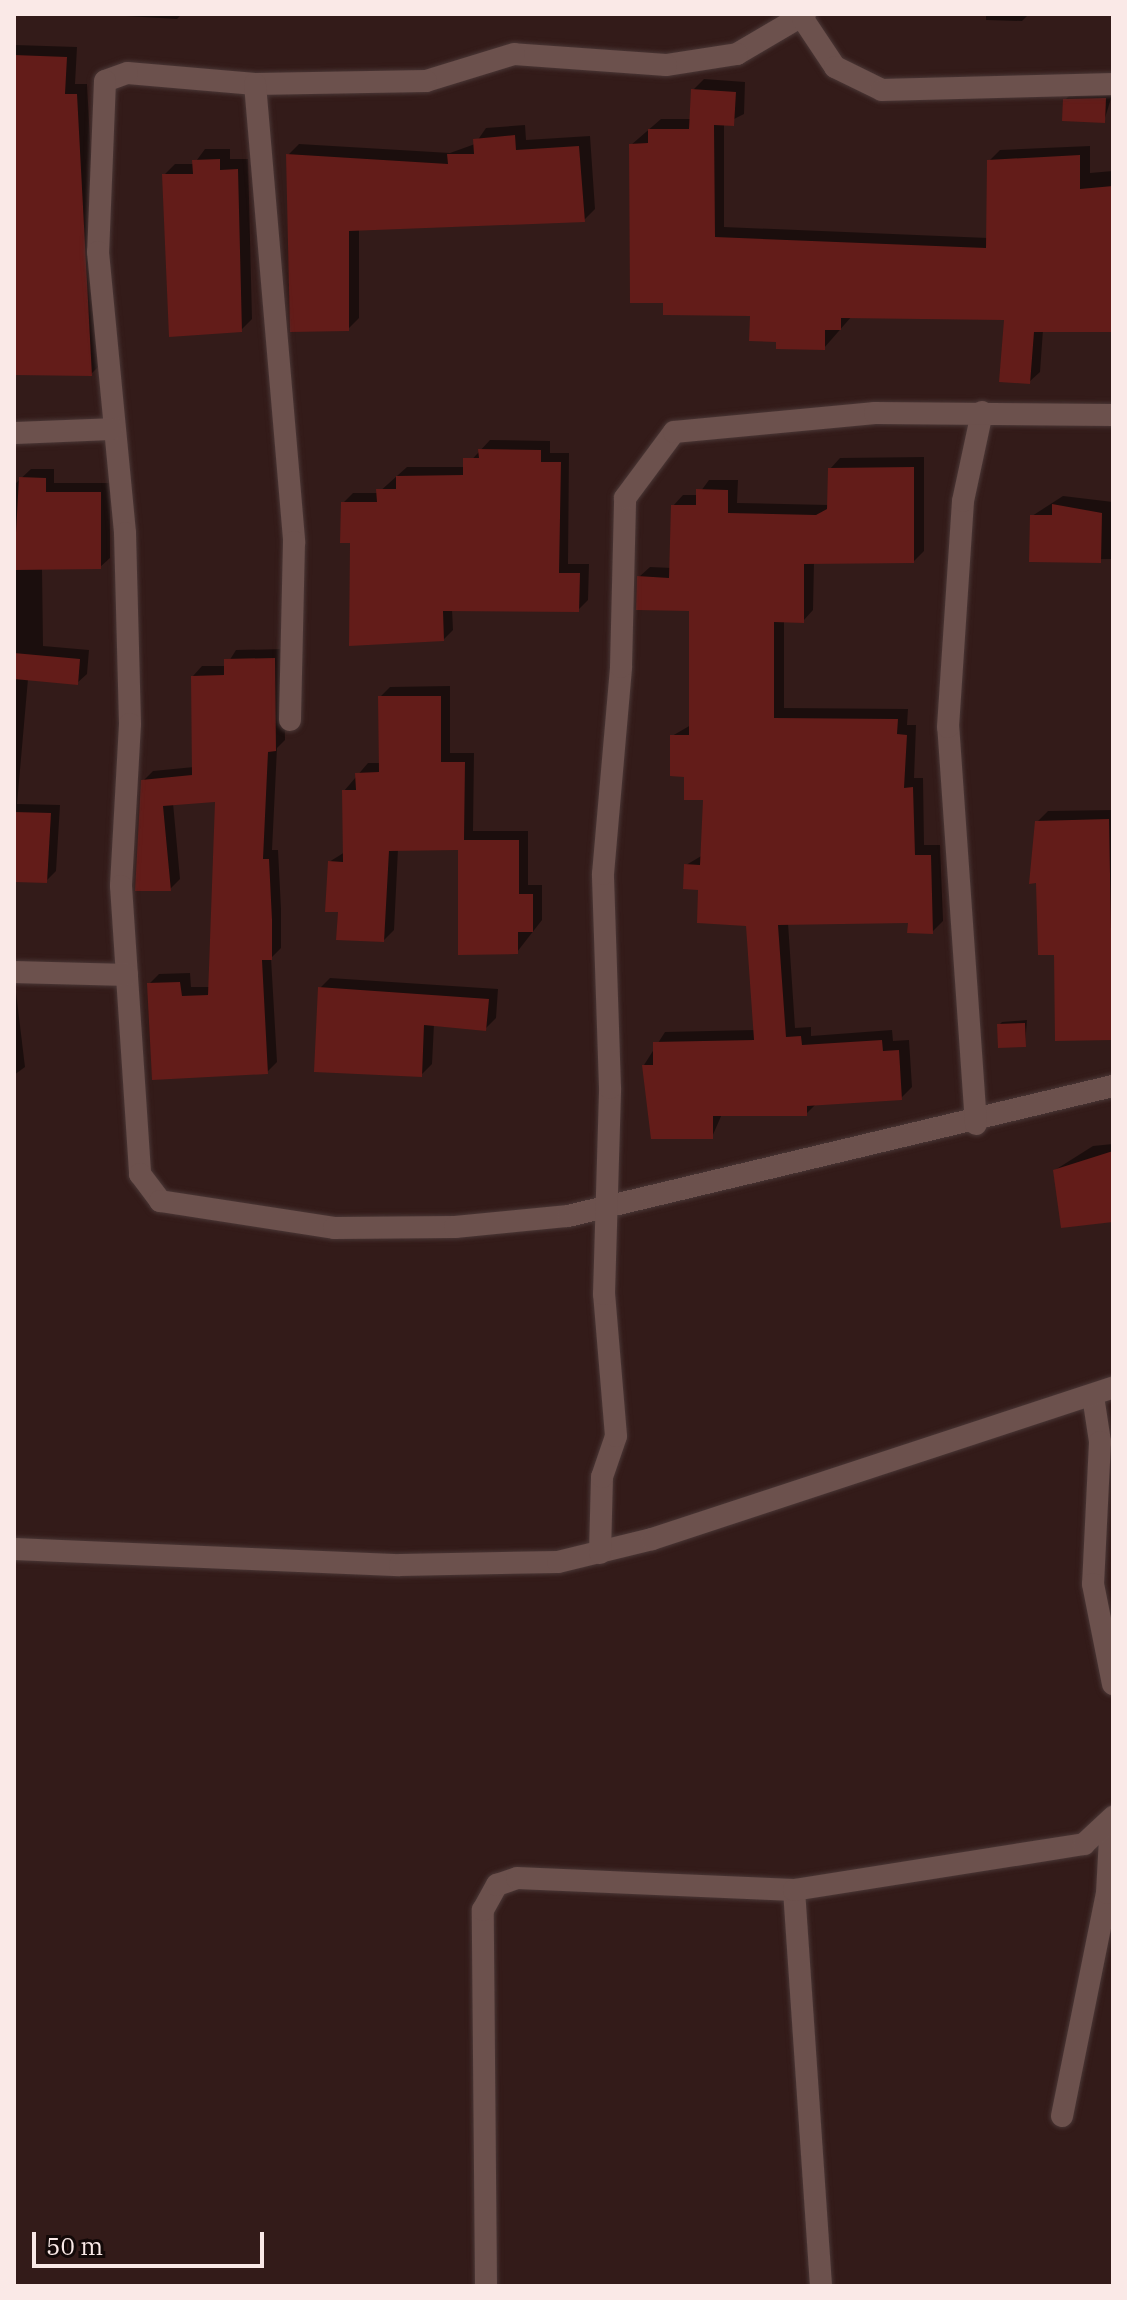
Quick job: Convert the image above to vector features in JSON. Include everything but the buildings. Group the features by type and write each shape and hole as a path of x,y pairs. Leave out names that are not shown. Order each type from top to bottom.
{"street":[{"path":"1113,84 882,90 835,67 804,17 737,54 666,65 514,54 426,81 255,84 127,73 105,81 98,252 128,644 121,886 136,1158 160,1201 334,1228 455,1227 606,1207 976,1124 1113,1086"},
{"path":"255,84 294,542 290,720"},
{"path":"976,1124 948,727 963,501 982,412"},
{"path":"600,1553 602,1477 616,1436 604,1294 603,874 621,667 625,498 674,432 982,412 1113,415"},
{"path":"14,433 112,429"},
{"path":"14,972 127,975"},
{"path":"14,1549 400,1565 558,1562 600,1553 1103,1391 1093,1584 1113,1684"},
{"path":"486,2286 483,1910 497,1885 517,1878 794,1890 1084,1844 1112,1818"},
{"path":"1062,2116 1107,1893 1112,1818"},
{"path":"794,1890 821,2286"}]}
